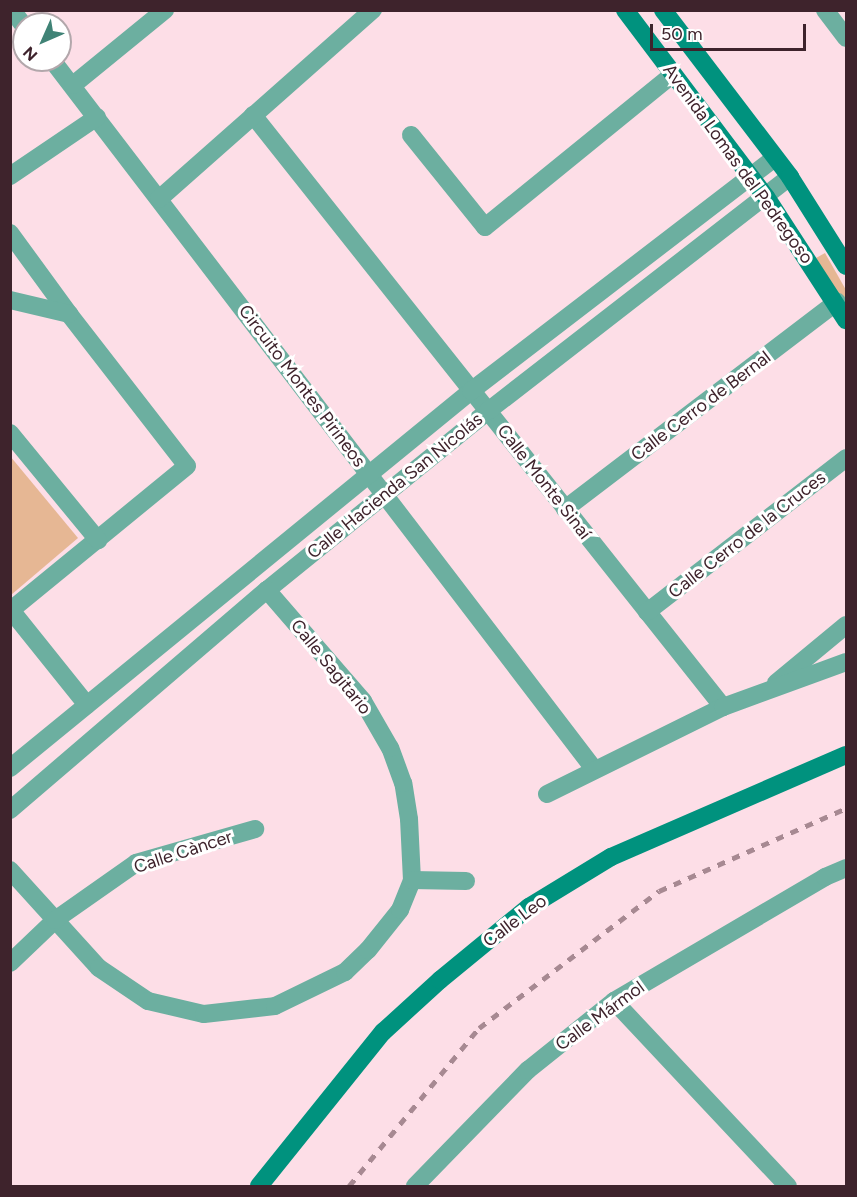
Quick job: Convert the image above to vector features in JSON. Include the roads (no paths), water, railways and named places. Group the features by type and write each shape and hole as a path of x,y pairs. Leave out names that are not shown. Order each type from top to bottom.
{"street":[{"path":"73,85 165,10"},
{"path":"159,199 373,10"},
{"name":"Avenida Lomas del Pedregoso","path":"625,10 766,197 837,302 846,320"},
{"name":"Avenida Lomas del Pedregoso","path":"663,10 790,177 846,266"},
{"path":"825,10 846,38"},
{"name":"Circuito Montes Pirineos","path":"62,72 594,769"},
{"path":"411,135 485,227 673,74"},
{"name":"Calle Monte Sinaí","path":"253,116 723,707"},
{"path":"10,176 97,117"},
{"name":"Calle Hacienda San Nicolás","path":"10,768 471,391 775,158"},
{"name":"Calle Hacienda San Nicolás","path":"10,810 267,590 385,494 488,411 790,177"},
{"path":"10,232 69,314 187,466 11,610 87,705"},
{"path":"606,288 622,308"},
{"path":"10,300 69,314"},
{"name":"Calle Cerro de Bernal","path":"565,509 837,302"},
{"path":"10,433 98,540"},
{"name":"Calle Cerro de la Cruces","path":"647,612 846,458"},
{"name":"Calle Sagitario","path":"10,870 99,968 148,1001 204,1014 275,1006 345,972 369,950 400,910 412,880 409,819 403,783 390,748 363,701 267,590"},
{"path":"766,692 846,625"},
{"path":"547,794 723,707 846,662"},
{"name":"Calle Leo","path":"259,1186 383,1032 440,980 529,907 611,857 846,755"},
{"name":"Calle Càncer","path":"10,963 55,920 136,863 255,829"},
{"name":"Calle Mármol","path":"415,1186 528,1070 614,1001 825,877 846,868"},
{"path":"412,880 466,881"},
{"path":"614,1001 788,1186"}],"railway":[{"path":"349,1186 479,1028 659,891 846,808"}]}
